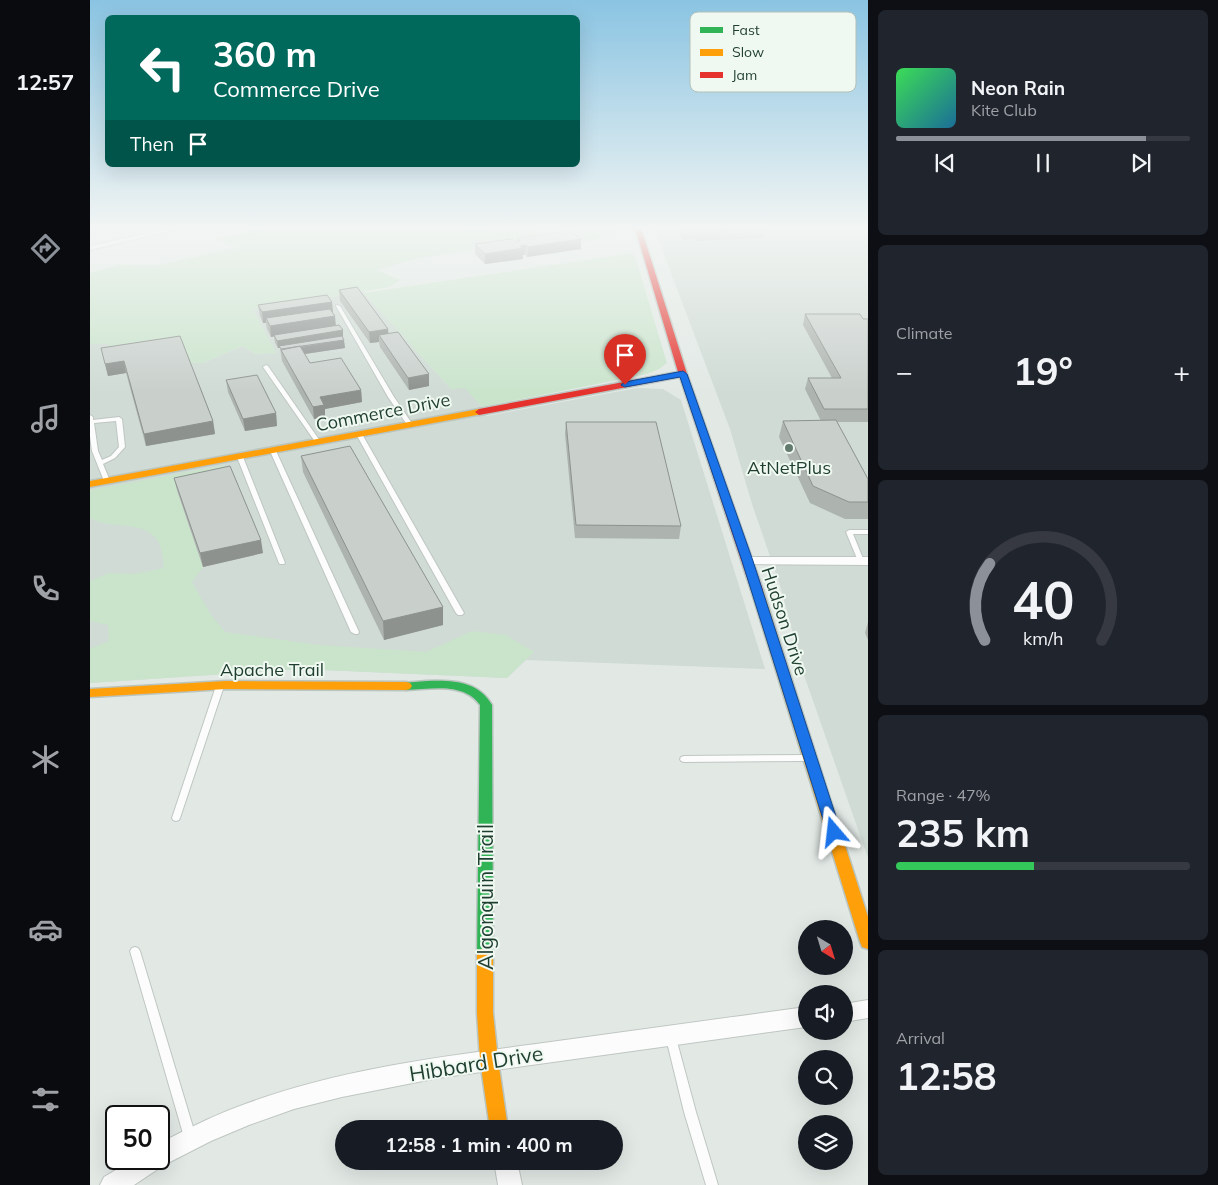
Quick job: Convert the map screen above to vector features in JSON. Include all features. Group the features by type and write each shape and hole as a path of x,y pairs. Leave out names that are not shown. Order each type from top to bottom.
{"street":[{"name":"Hudson Drive","path":"655,283 683,374 748,561 868,942"},
{"name":"Commerce Drive","path":"90,484 683,374"},
{"path":"748,561 865,561"},
{"name":"Apache Trail","path":"90,693 164,687 454,686"},
{"name":"Algonquin Trail","path":"454,686 475,691 484,700 486,705 485,1013 489,1060 498,1120"},
{"path":"853,1011 868,1009"},
{"name":"Hibbard Drive","path":"170,1150 191,1139 270,1105 315,1091 367,1080 489,1060 798,1019"},
{"path":"112,1185 137,1170"},
{"path":"507,1170 510,1185"}],"lane":[{"path":"338,306 391,397 410,425"},
{"path":"266,367 318,442"},
{"path":"100,463 112,457 122,447 118,419 90,419 95,451 107,481"},
{"path":"359,434 460,613"},
{"path":"273,450 355,632"},
{"path":"240,457 282,563"},
{"path":"865,561 849,532 868,532"},
{"path":"176,818 220,686"},
{"path":"684,759 811,758"},
{"path":"135,951 191,1139"},
{"path":"670,1035 690,1112 712,1185"}],"shaded area":[{"path":"675,283 868,283 868,858 804,675 780,585 752,504 730,429"},
{"path":"363,291 451,389 465,387 487,416 637,388 663,389 681,400 765,669 526,660 507,678 299,669 90,683 90,344 109,344 104,359 203,363 242,346 256,354 275,352 253,310"}],"green space":[{"path":"90,283 395,283 389,287 253,310 276,353 256,354 242,346 203,363 104,359 109,344 90,344"},
{"path":"429,283 643,283 667,363 647,374 482,407 465,388 451,389 364,293"},
{"path":"226,465 221,475 177,491 203,567 192,582 211,615 225,632 320,645 426,652 472,631 506,635 534,652 507,678 299,669 90,683 90,649 109,641 108,625 90,621 90,581 109,573 134,574 164,568 158,541 152,534 136,527 107,524 90,518 90,490"}],"building":[{"path":"357,287 388,329 369,332 339,290"},
{"path":"327,295 332,302 262,312 258,305"},
{"path":"330,309 335,316 270,326 266,318"},
{"path":"805,314 860,314 863,319 868,319 868,409 824,409 808,378 841,378"},
{"path":"339,325 343,330 277,341 274,335"},
{"path":"398,332 429,374 408,378 379,335"},
{"path":"180,336 213,421 144,434 124,361 105,364 101,348"},
{"path":"342,336 344,340 281,349 279,346"},
{"path":"300,346 310,363 341,358 361,390 320,397 324,405 313,407 281,350"},
{"path":"257,375 276,413 243,419 226,380"},
{"path":"836,420 868,479 868,502 849,502 813,486 783,421"},
{"path":"566,422 656,422 681,526 576,525"},
{"path":"350,446 443,607 383,621 301,456"},
{"path":"230,466 261,540 200,553 174,478"}],"traffic: fast":[{"path":"406,686 451,685 462,687 472,690 480,696 486,705 485,955"}],"traffic: slow":[{"path":"90,484 479,412"},
{"path":"757,590 868,942"},
{"path":"90,693 226,685 406,686"},
{"path":"485,955 485,1013 489,1060 498,1120"}],"traffic: jam":[{"path":"655,283 683,374 757,590"},
{"path":"479,412 683,374"}],"place":[{"name":"AtNetPlus","path":"789,448"}],"route":[{"path":"625,385 683,374 748,561 834,832"}]}
